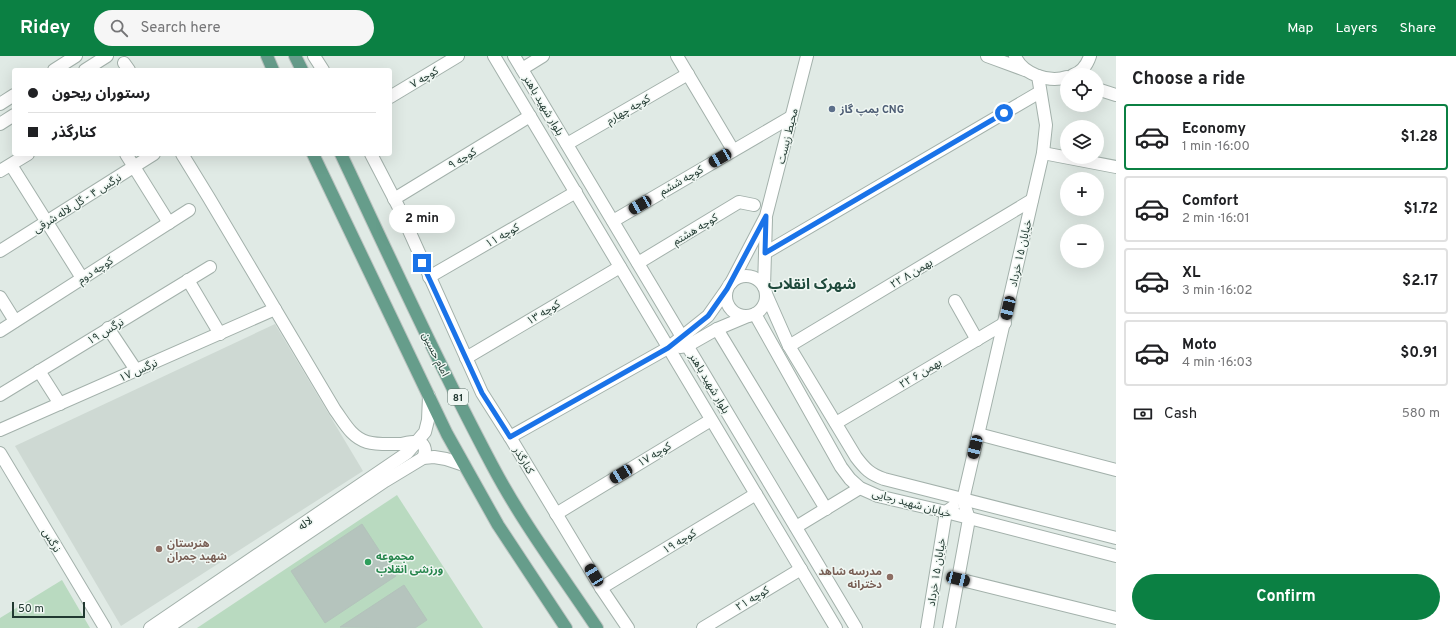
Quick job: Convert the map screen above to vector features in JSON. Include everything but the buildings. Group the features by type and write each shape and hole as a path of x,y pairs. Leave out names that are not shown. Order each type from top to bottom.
{"main road":[{"path":"266,56 272,68"},
{"path":"295,56 301,68"},
{"name":"81","path":"314,156 429,396 464,465 498,525 566,628"},
{"name":"امام حسین","path":"342,156 446,376 492,466 519,511 597,628"}],"street":[{"path":"88,68 107,56"},
{"path":"314,56 322,68"},
{"name":"کوچه ۷","path":"392,96 458,56"},
{"name":"بلوار شهید باهنر","path":"494,56 836,628"},
{"name":"بلوار شهید باهنر","path":"514,56 856,628"},
{"path":"522,68 544,56"},
{"path":"677,56 733,150"},
{"name":"محیط زیست","path":"765,291 766,216 807,56"},
{"path":"986,56 1026,70 1038,76 1049,78 1060,77"},
{"path":"1015,56 1016,60 1026,70"},
{"path":"1084,68 1090,56"},
{"path":"57,68 73,57 79,68"},
{"name":"کوچه چهارم","path":"568,144 688,74"},
{"name":"خیابان ۱۵ خرداد","path":"949,628 969,518 963,500 1043,153 1046,125 1038,76"},
{"path":"1104,91 1116,95"},
{"path":"765,253 1040,92"},
{"path":"0,104 12,96"},
{"path":"0,124 12,116"},
{"name":"کوچه ۹","path":"394,199 530,116"},
{"name":"کوچه ششم","path":"613,220 791,117"},
{"path":"1043,153 1116,167"},
{"path":"0,172 25,156"},
{"path":"127,156 169,223"},
{"name":"نرگس ۴ - گل لاله شرقی","path":"0,251 151,156"},
{"path":"183,156 335,410 354,435 367,442 381,444 418,442 425,448 426,452 423,458"},
{"name":"کنارگذر","path":"372,156 394,199 482,393 601,588 628,628"},
{"path":"11,165 82,278"},
{"name":"کوچه ۱۱","path":"429,277 576,192"},
{"name":"۲۲ بهمن ۸","path":"789,346 1032,200"},
{"name":"کوچه هشتم","path":"638,263 739,202 754,205"},
{"name":"کوچه دوم","path":"0,331 189,210"},
{"name":"محیط زیست","path":"685,342 708,316 729,286 766,216"},
{"name":"نرگس ۱۹","path":"0,395 210,266"},
{"name":"کوچه ۱۳","path":"466,358 620,267"},
{"path":"510,437 668,348 751,315 761,309 765,302 765,291 760,281 753,277 745,276 738,278 729,286 726,297 728,304 733,311 740,315 751,315"},
{"path":"188,280 220,334"},
{"name":"خیابان شهید رجایی","path":"765,291 789,346 856,457 863,467 871,474 884,479 963,500 1116,538"},
{"path":"0,297 15,321"},
{"path":"955,301 977,340"},
{"name":"نرگس ۱۷","path":"0,430 276,309"},
{"name":"خیابان شهید رجایی","path":"751,315 841,467 850,479 860,488 878,496 1116,556"},
{"name":"۲۲ بهمن ۶","path":"836,423 1005,323"},
{"path":"108,328 136,370"},
{"path":"717,329 826,509"},
{"path":"39,371 60,404"},
{"name":"لاله","path":"150,628 408,453 425,432 428,420 429,396"},
{"name":"کوچه ۱۷","path":"556,514 711,420"},
{"path":"978,434 1116,470"},
{"name":"نرگس","path":"0,453 105,628"},
{"path":"423,458 434,457 446,459 464,465"},
{"name":"لاله","path":"167,628 385,481 423,458"},
{"path":"796,528 860,488"},
{"name":"کوچه ۱۹","path":"601,588 756,494"},
{"path":"946,512 963,500"},
{"name":"خیابان ۱۵ خرداد","path":"927,628 946,512"},
{"name":"کوچه ۲۱","path":"703,628 800,569"},
{"path":"958,579 1116,618"}],"shaded area":[{"name":"هنرستان شهید چمران","path":"275,324 363,471 121,626 15,446"}],"green space":[{"name":"مجموعه ورزشی انقلاب","path":"397,495 483,628 197,628"},
{"path":"62,580 90,628 0,628 0,618"}],"place":[{"name":"پمپ گاز CNG","path":"832,109"},
{"name":"هنرستان شهید چمران","path":"159,549"},
{"name":"مجموعه ورزشی انقلاب","path":"368,562"},
{"name":"مدرسه شاهد دخترانه","path":"890,577"}],"district":[{"name":"شهرک انقلاب","path":"812,284"}],"route":[{"path":"422,263 482,393 510,437 668,348 708,316 727,289 766,216 765,253 1004,113"}]}
